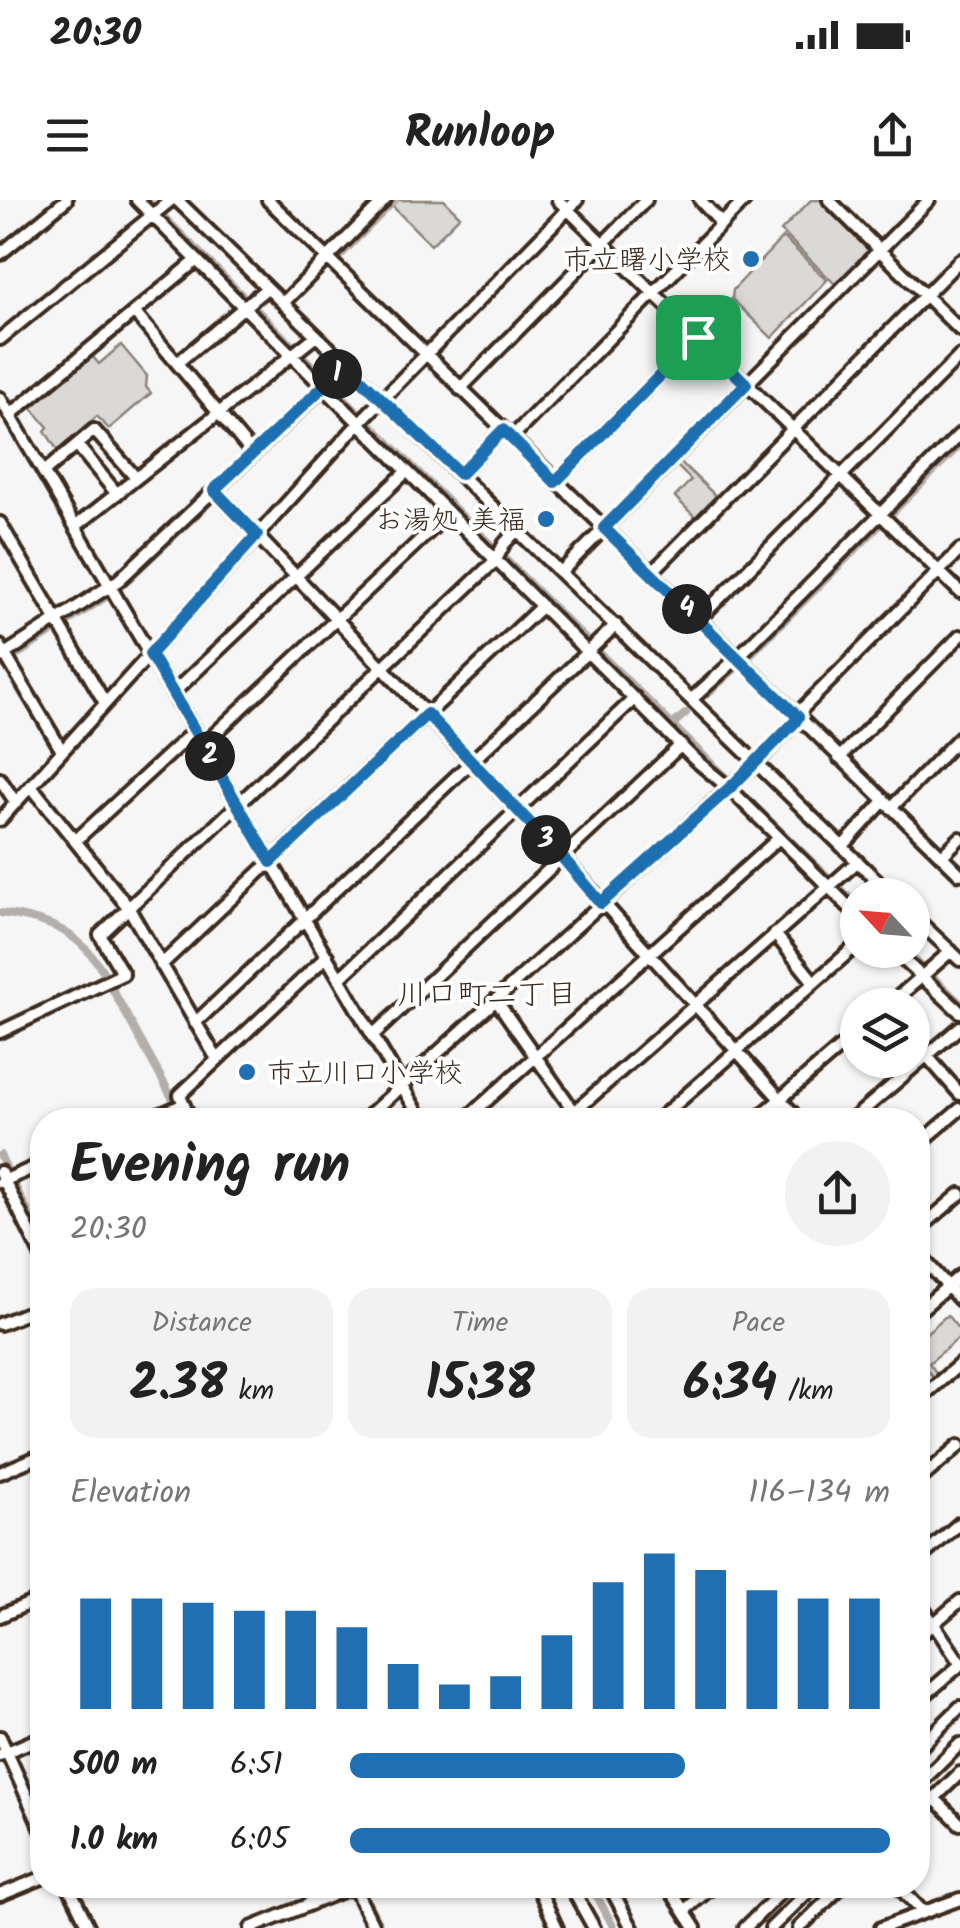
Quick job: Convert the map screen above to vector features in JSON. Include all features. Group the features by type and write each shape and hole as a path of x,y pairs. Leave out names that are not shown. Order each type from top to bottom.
{"street":[{"path":"0,254 66,200"},
{"path":"137,200 289,355 362,420 407,471 681,745 734,784 840,899"},
{"path":"0,339 174,200 873,878"},
{"path":"268,200 960,874"},
{"path":"283,303 385,200"},
{"path":"558,200 960,592"},
{"path":"0,820 362,420 577,200"},
{"path":"460,389 646,200"},
{"path":"700,200 722,224"},
{"path":"460,474 507,434 746,200"},
{"path":"562,572 929,200"},
{"path":"831,201 960,330"},
{"path":"10,415 197,260"},
{"path":"651,574 960,260"},
{"path":"177,362 268,288"},
{"path":"134,312 253,454"},
{"path":"76,526 316,336"},
{"path":"555,482 698,337"},
{"path":"698,620 960,356"},
{"path":"62,751 4,655 112,588 346,365"},
{"path":"0,398 415,1108"},
{"path":"44,472 96,431 136,478"},
{"path":"692,698 741,661 960,434"},
{"path":"77,445 117,494"},
{"path":"173,693 407,471"},
{"path":"214,490 562,857 787,1108"},
{"path":"204,745 449,513"},
{"path":"0,522 105,704"},
{"path":"0,1032 122,974 100,935 496,560 517,530"},
{"path":"377,1108 756,763 801,710 960,550"},
{"path":"162,966 542,606"},
{"path":"195,1023 616,625"},
{"path":"839,758 960,636"},
{"path":"340,978 635,698"},
{"path":"75,841 195,730"},
{"path":"842,846 960,737"},
{"path":"372,1036 681,745"},
{"path":"0,780 16,803"},
{"path":"32,786 128,907 216,1059"},
{"path":"478,1108 780,838"},
{"path":"942,856 960,838"},
{"path":"585,1108 694,1005 856,862"},
{"path":"930,931 960,960"},
{"path":"775,934 813,981"},
{"path":"908,988 951,951"},
{"path":"184,1108 180,1095 326,956"},
{"path":"672,1108 840,959"},
{"path":"912,968 960,1012"},
{"path":"496,1000 571,1108"},
{"path":"930,1053 960,1027"},
{"path":"770,1108 840,1048"},
{"path":"930,1059 960,1094"},
{"path":"866,1108 901,1078"},
{"path":"175,1108 182,1105"},
{"path":"930,1135 960,1109"},
{"path":"30,1169 5,1178 30,1231"},
{"path":"930,1220 960,1194"},
{"path":"930,1266 960,1300"},
{"path":"930,1302 960,1276"},
{"path":"0,1324 30,1312"},
{"path":"930,1390 960,1364"},
{"path":"930,1471 960,1445"},
{"path":"0,1473 30,1461"},
{"path":"930,1550 960,1524"},
{"path":"930,1627 960,1602"},
{"path":"0,1616 30,1603"},
{"path":"930,1619 960,1664 930,1690"},
{"path":"930,1737 960,1707"},
{"path":"0,1736 4,1754 30,1806"},
{"path":"4,1754 30,1742"},
{"path":"930,1774 959,1746"},
{"path":"930,1802 960,1773"},
{"path":"934,1798 960,1824"},
{"path":"0,1894 30,1883"},
{"path":"74,1898 88,1928"},
{"path":"310,1898 312,1903"},
{"path":"252,1928 324,1898"},
{"path":"361,1898 374,1928"},
{"path":"543,1898 558,1928"},
{"path":"577,1898 594,1928"},
{"path":"615,1928 631,1925 617,1898"},
{"path":"676,1898 695,1928"},
{"path":"684,1911 699,1898"},
{"path":"746,1928 775,1898"},
{"path":"771,1928 802,1898"},
{"path":"799,1928 830,1898"},
{"path":"910,1898 923,1912"},
{"path":"890,1926 960,1899"}],"shaded area":[{"path":"393,200 444,200 460,216 431,245 390,204"},
{"path":"811,200 821,200 871,253 837,286 781,231"},
{"path":"783,237 827,280 772,338 732,299 733,290"},
{"path":"121,345 147,376 146,387 151,393 109,429 97,416 58,451 45,431 48,427 31,407 92,356 99,364"},
{"path":"675,457 717,497 696,518 675,497 691,480 671,460"},
{"path":"947,1315 960,1331 960,1337 930,1362 930,1330"}],"waterway":[{"path":"147,200 840,888"},
{"path":"336,260 395,200"},
{"path":"0,666 117,590 328,390"},
{"path":"707,694 960,445"},
{"path":"672,725 686,713"},
{"path":"257,828 401,1073"},
{"path":"0,913 63,931 87,949 107,978"},
{"path":"923,968 960,1003"},
{"path":"110,985 175,1103"},
{"path":"411,1090 421,1108"},
{"path":"0,1155 30,1216"},
{"path":"930,1745 960,1715"},
{"path":"366,1898 381,1928"},
{"path":"598,1898 614,1928"}],"place":[{"name":"市立曙小学校","path":"751,259"},
{"name":"お湯処 美福","path":"546,519"},
{"name":"市立川口小学校","path":"247,1072"}],"district":[{"name":"川口町二丁目","path":"487,994"}],"route":[{"path":"698,337 746,384 604,528 798,717 795,722 734,784 601,903 427,714 271,862 150,654 257,535 214,490 346,365 460,474 503,430 555,482 698,337"}]}
